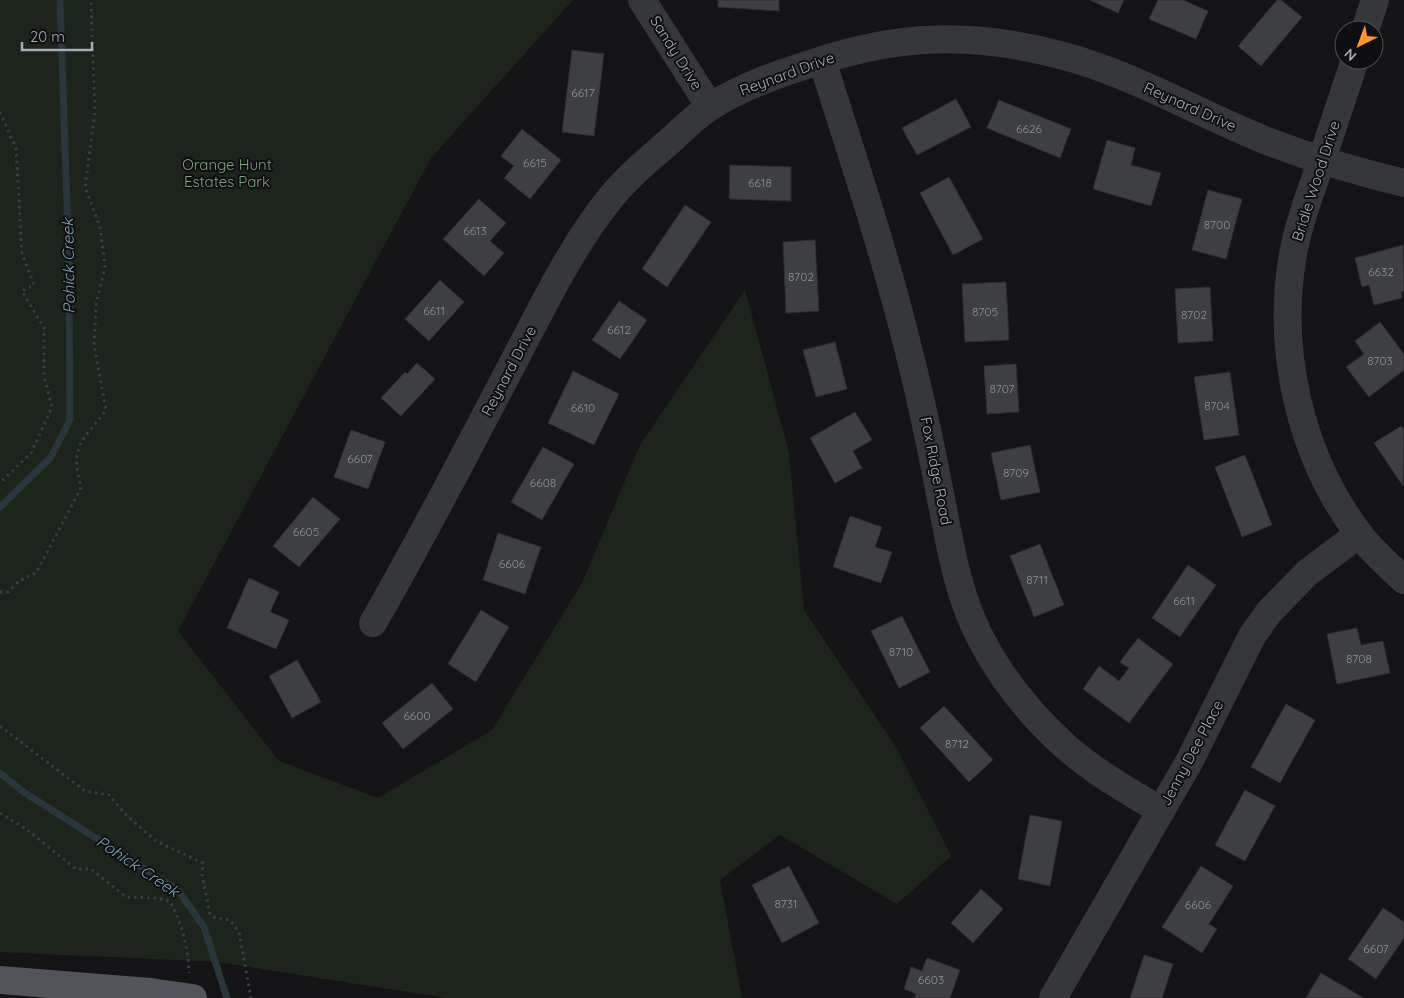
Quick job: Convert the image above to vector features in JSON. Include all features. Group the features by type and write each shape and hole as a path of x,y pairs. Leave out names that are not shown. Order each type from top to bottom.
{"main road":[{"path":"0,980 150,992 191,989"}],"street":[{"name":"Sandy Drive","path":"642,0 710,107"},
{"path":"1368,20 1375,0"},
{"name":"Reynard Drive","path":"373,624 549,297 589,228 610,198 635,171 710,107 750,85 875,44 906,40 968,39 1022,46 1064,56 1100,68 1268,141 1322,159 1404,182"},
{"name":"Fox Ridge Road","path":"822,60 903,324 925,416 954,566 980,638 1011,688 1065,746 1115,783 1161,811"},
{"name":"Bridle Wood Drive","path":"1352,70 1302,218 1293,253 1288,290 1287,331 1292,379 1304,426 1319,465 1345,514 1359,534 1375,553 1404,580"},
{"name":"Jenny Dee Place","path":"1053,998 1189,762 1252,636 1269,612 1307,572 1359,534"}],"path":[{"path":"0,592 8,592 18,581 36,573 81,488 76,467 77,448 106,410 94,345 96,305 105,266 100,226 85,187 95,112 91,0"},
{"path":"0,112 16,148 22,253 34,285 22,291 44,328 44,376 52,407 31,453 0,483"},
{"path":"0,726 85,790 109,795 126,815 156,841 203,863 202,875 210,914 213,917 230,920 239,932 251,998"},
{"path":"0,813 26,829 76,870 91,869 126,898 158,898 170,901 177,914 188,947 191,989"}],"green space":[{"name":"Orange Hunt Estates Park","path":"0,0 573,0 431,158 178,631 279,761 378,798 492,730 582,583 640,445 745,290 789,452 804,610 896,747 951,856 897,904 780,835 720,880 742,998 446,998 218,962 0,952"}],"building":[{"path":"718,0 779,0 779,11 718,7"},
{"path":"1090,0 1124,0 1118,13"},
{"path":"1158,0 1183,0 1208,11 1196,39 1149,19"},
{"path":"1277,0 1281,0 1302,17 1261,66 1238,46"},
{"path":"572,50 604,54 594,136 562,132"},
{"path":"956,99 971,127 917,155 902,128"},
{"path":"999,100 1071,129 1060,158 987,128"},
{"path":"522,129 561,160 530,199 504,178 514,166 501,156"},
{"path":"1107,140 1135,148 1131,165 1161,173 1151,206 1093,189"},
{"path":"730,165 791,167 791,201 729,199"},
{"path":"949,177 983,239 953,255 920,193"},
{"path":"1208,190 1242,199 1226,259 1192,250"},
{"path":"479,199 506,223 490,241 504,253 484,276 443,239"},
{"path":"685,205 711,222 667,287 642,269"},
{"path":"815,240 819,311 786,313 783,242"},
{"path":"1403,245 1404,291 1401,292 1402,298 1374,305 1369,285 1362,287 1355,258"},
{"path":"440,280 464,302 429,341 405,319"},
{"path":"1006,282 1009,340 965,342 962,284"},
{"path":"1210,287 1213,341 1178,343 1175,289"},
{"path":"619,301 647,320 620,359 592,340"},
{"path":"1380,322 1404,354 1404,370 1369,397 1346,367 1364,354 1355,341"},
{"path":"835,342 847,389 816,397 803,350"},
{"path":"417,363 435,379 401,416 381,398 405,372 407,374"},
{"path":"1016,364 1019,412 987,414 984,366"},
{"path":"573,371 619,394 594,445 548,423"},
{"path":"1230,372 1239,435 1204,440 1194,377"},
{"path":"855,412 872,440 853,451 862,468 835,483 810,438"},
{"path":"1401,426 1404,430 1403,486 1374,443"},
{"path":"351,430 385,442 368,489 334,477"},
{"path":"1030,445 1040,492 1001,500 991,453"},
{"path":"543,447 574,464 542,520 511,502"},
{"path":"1245,455 1272,525 1242,537 1215,467"},
{"path":"313,497 340,519 299,567 273,546"},
{"path":"850,516 882,527 875,547 892,552 881,583 833,567"},
{"path":"498,533 541,547 525,594 483,580"},
{"path":"1040,544 1064,605 1034,617 1010,556"},
{"path":"1188,565 1216,585 1180,637 1152,618"},
{"path":"249,578 279,592 270,612 289,620 276,649 227,628"},
{"path":"481,610 509,627 476,682 448,664"},
{"path":"902,616 930,672 899,688 871,631"},
{"path":"1357,628 1361,645 1383,641 1390,673 1337,684 1327,634"},
{"path":"1138,638 1173,664 1129,723 1083,689 1099,666 1119,681 1129,668 1120,662"},
{"path":"297,660 321,702 292,718 269,676"},
{"path":"432,683 453,709 403,749 382,723"},
{"path":"1286,704 1315,720 1280,783 1251,767"},
{"path":"944,706 993,760 969,782 920,728"},
{"path":"1245,790 1275,806 1245,861 1215,845"},
{"path":"1030,815 1062,821 1050,886 1018,879"},
{"path":"789,866 819,923 782,943 752,885"},
{"path":"1201,866 1233,886 1209,924 1217,929 1202,953 1162,927"},
{"path":"981,889 1003,909 973,943 951,923"},
{"path":"1383,908 1404,922 1404,938 1376,979 1348,959"},
{"path":"1144,955 1173,964 1162,998 1130,998"},
{"path":"927,958 960,970 950,998 914,998 916,994 904,989 911,967 922,971"},
{"path":"1321,973 1362,997 1362,998 1306,998"}],"waterway":[{"name":"Pohick Creek","path":"0,507 51,457 70,420 69,264 60,0"},
{"name":"Pohick Creek","path":"0,773 25,793 178,890 204,927 227,998"}]}
